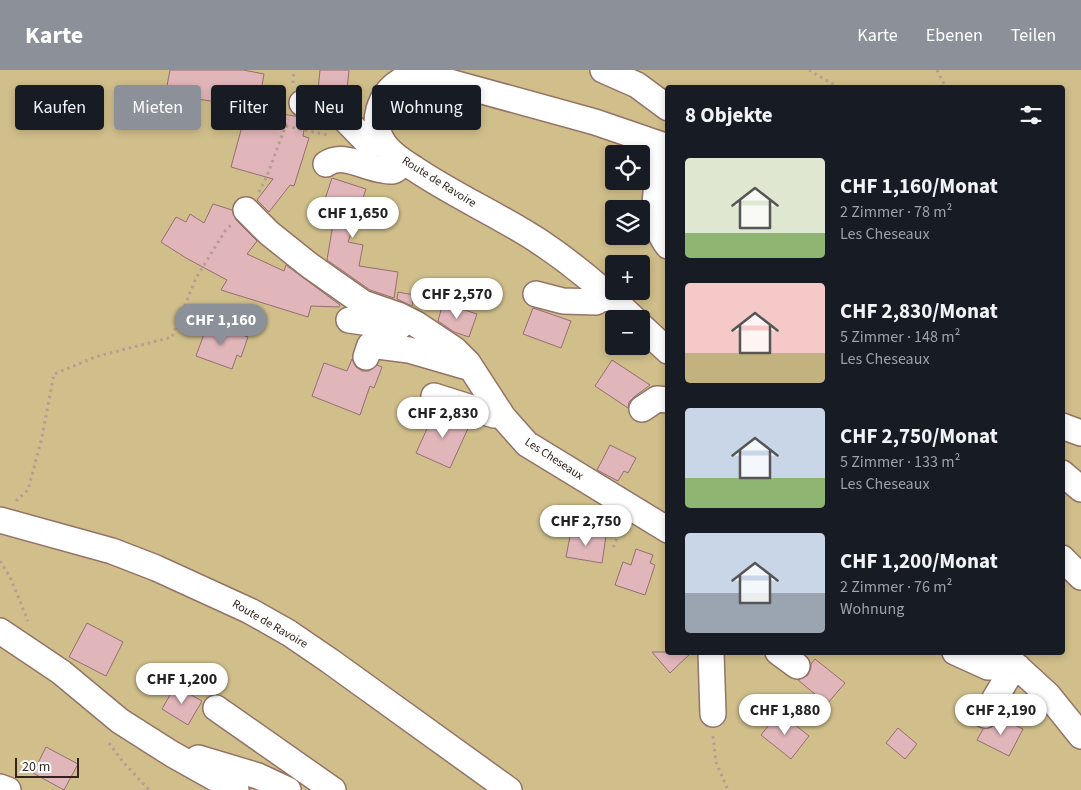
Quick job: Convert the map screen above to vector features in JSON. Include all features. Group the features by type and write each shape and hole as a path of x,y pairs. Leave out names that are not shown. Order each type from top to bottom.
{"street":[{"path":"603,70 637,85 665,106"},
{"path":"295,102 330,107 336,110 366,141 371,144 383,142 378,130 378,118 380,105 386,93 398,83 411,76 424,75 595,122 665,146"},
{"name":"Route de Ravoire","path":"383,142 404,162 426,177 539,241 605,293"},
{"path":"665,151 655,197 662,215 660,233 665,241"},
{"path":"326,164 331,160 340,158 375,169 392,171 396,170 404,162"},
{"name":"Les Cheseaux","path":"246,210 269,233 309,266 363,303 398,315 444,341 468,363 500,412 527,444 587,493 665,529"},
{"path":"536,294 563,301 596,302 605,297"},
{"name":"Route de Ravoire","path":"613,300 624,310"},
{"path":"349,320 412,329 416,324"},
{"path":"650,334 665,348"},
{"path":"366,357 370,345 409,350 464,366 468,363"},
{"path":"434,396 494,415 500,412"},
{"path":"642,409 657,399 665,400"},
{"path":"1065,427 1081,433"},
{"path":"1065,476 1081,489"},
{"name":"Route de Ravoire","path":"7,511 112,551 209,591 250,611 289,633 330,661 509,790"},
{"path":"1065,561 1081,577"},
{"path":"0,631 61,672 120,721 172,754 236,790"},
{"path":"711,655 713,714"},
{"path":"962,655 988,666 1000,667 1010,660"},
{"path":"985,716 1009,675 1010,660"},
{"path":"1010,660 1048,695 1081,736"},
{"path":"216,708 333,790"},
{"path":"172,754 177,752 234,768 258,776 288,790"},
{"path":"0,788 8,790"}],"path":[{"path":"7,511 28,490 42,437 54,374 95,357 172,338 196,278 226,231 259,193 267,176 295,102 294,70"},
{"path":"809,70 834,85"},
{"path":"937,70 944,85"},
{"path":"713,714 713,746 716,762 728,790"}],"shaded area":[{"path":"0,70 1081,70 1081,790 0,790"}],"building":[{"path":"170,70 243,70 264,74 262,85 211,85 211,101 201,100 201,85 167,85"},
{"path":"320,70 349,70 348,85 319,85"},
{"path":"286,115 296,116 296,130 304,130 303,136 309,138 294,186 290,185 269,212 257,200 273,179 231,167 241,130 286,130"},
{"path":"332,178 366,189 348,242 363,245 359,266 398,272 394,298 370,290 327,260 335,212 322,208"},
{"path":"213,204 232,210 236,220 257,241 247,254 284,271 286,265 340,305 339,307 311,306 308,317 221,290 227,280 161,242 176,217 186,222 190,214 204,223"},
{"path":"398,292 414,295 412,306 397,299"},
{"path":"443,303 477,314 469,337 454,332 438,321"},
{"path":"533,308 571,321 561,348 523,334"},
{"path":"208,323 248,337 241,357 237,355 232,369 196,356"},
{"path":"352,359 356,367 362,371 369,371 377,365 382,367 374,388 370,386 360,415 312,396 324,363 347,371"},
{"path":"612,360 650,385 629,402 628,408 595,386"},
{"path":"435,411 470,424 450,468 416,453"},
{"path":"610,445 636,458 628,473 624,471 618,481 597,470"},
{"path":"571,531 606,536 602,563 566,557"},
{"path":"636,549 653,555 650,563 655,565 645,595 615,585 623,562 631,565"},
{"path":"87,623 123,642 106,676 69,657"},
{"path":"652,652 665,652 665,655 689,655 670,673"},
{"path":"815,659 845,683 827,704 798,680 808,675 811,664"},
{"path":"175,686 202,701 188,725 162,709"},
{"path":"779,712 809,736 791,759 761,735"},
{"path":"1000,718 1023,729 1009,756 977,740 983,729 992,727"},
{"path":"898,728 917,744 905,759 886,743"},
{"path":"46,747 78,764 64,790 33,773"}]}
